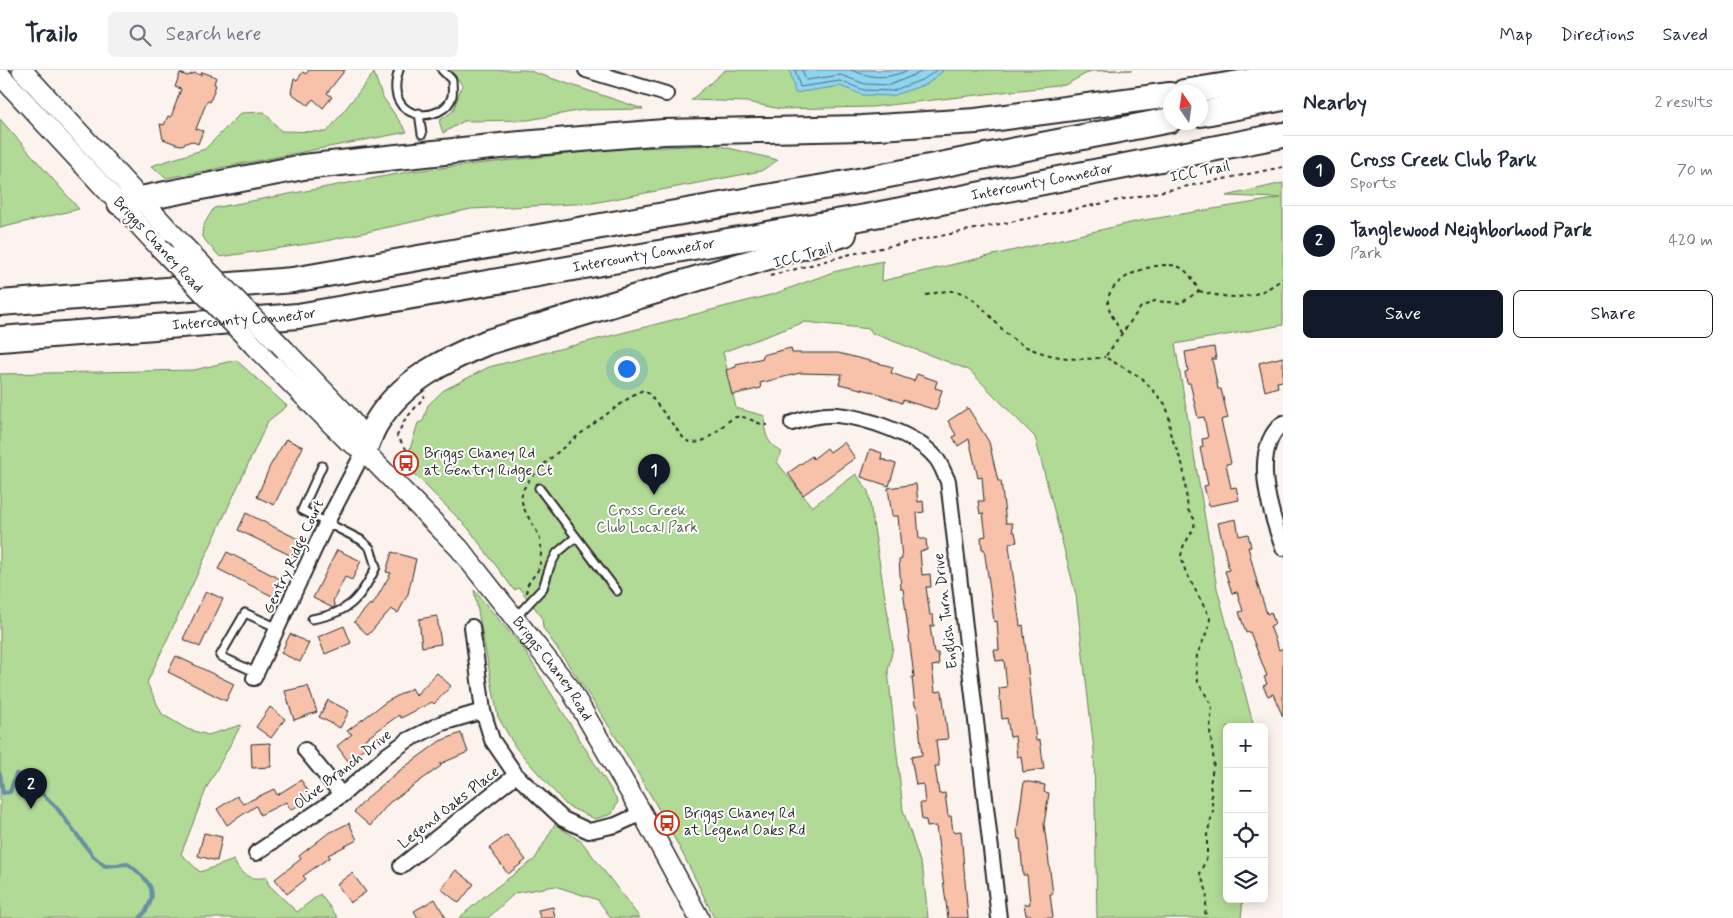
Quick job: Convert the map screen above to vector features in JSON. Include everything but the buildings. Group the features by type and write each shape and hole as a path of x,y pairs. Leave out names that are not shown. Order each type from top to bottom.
{"highway":[{"path":"1208,88 1283,76"},
{"path":"131,201 303,167 510,145 664,132 862,128 976,121 1163,96"},
{"path":"1208,112 1283,98"},
{"path":"0,303 293,280 858,181 1163,121"},
{"name":"Intercounty Connector","path":"0,339 298,316 865,217 1283,135"},
{"path":"364,451 377,422 395,400 421,377 450,357 488,342 968,197"}],"main road":[{"name":"Briggs Chaney Road","path":"22,70 131,201 159,247 348,441 364,451 459,548 569,687 642,813 699,918"},
{"name":"Briggs Chaney Road","path":"0,75 131,201 182,244 285,350 347,415 360,432 364,451"}],"street":[{"path":"586,70 666,94"},
{"name":"English Turn Drive","path":"792,423 818,416 838,415 874,423 909,437 935,457 948,481 999,918"},
{"path":"1283,423 1265,449 1265,474 1276,530 1283,548"},
{"name":"Gentry Ridge Court","path":"256,676 327,522 364,451"},
{"path":"472,627 483,711 492,740 516,775 563,818 589,831 616,825 642,813"},
{"name":"Olive Branch Drive","path":"256,854 342,795 387,754 408,740 442,724 483,711"},
{"path":"305,750 342,795"},
{"name":"Legend Oaks Place","path":"401,866 516,775"}],"lane":[{"path":"399,70 396,81 396,94 402,107 412,113 432,114 444,107 452,96 452,80 442,70"},
{"path":"419,113 422,134"},
{"path":"312,619 333,616 350,605 370,579 376,567 370,548 361,540 302,510 322,466"},
{"path":"540,488 617,591"},
{"path":"514,618 536,598 543,588 550,566 557,553 576,537"},
{"path":"256,676 220,656 245,613 279,629"}],"path":[{"name":"ICC Trail","path":"763,278 851,254 1283,167"},
{"path":"1121,333 1110,309 1108,299 1113,288 1126,276 1142,269 1164,265 1179,267 1191,276 1198,291 1223,298 1252,295 1270,289 1283,278"},
{"path":"926,295 950,290 965,295 984,308 1002,330 1019,343 1050,355 1088,360 1105,357 1142,378 1164,404 1169,415 1170,433 1183,466 1188,510 1195,520 1194,528 1182,547 1182,556 1185,570 1210,618 1209,627 1197,655 1196,669 1198,682 1212,705 1210,731 1214,762 1210,784 1213,811 1207,835 1207,857 1200,873 1207,892 1205,918"},
{"path":"1105,357 1141,307 1155,301 1181,303 1198,291"},
{"path":"528,595 526,588 538,568 541,548 540,540 523,504 524,486 554,455 636,393 644,390 649,394 685,440 693,444 703,441 736,416 742,416 758,424 768,425"},
{"path":"400,461 409,454 397,436 404,421 428,394"}],"green space":[{"path":"451,70 527,70 643,109 583,110 528,120 464,121 443,133 439,121 453,111 462,85"},
{"path":"725,70 1132,70 1091,71 1065,85 872,107 780,109 747,102 691,100"},
{"path":"374,73 382,96 407,132 167,178 151,166 205,149 241,113 264,112 281,131 327,132"},
{"path":"0,119 79,209 0,228"},
{"path":"716,145 778,160 761,171 593,203 471,209 321,242 220,257 204,239 202,234 204,224 214,208 413,171 612,149"},
{"name":"Cross Creek Club Local Park","path":"1283,183 1283,325 1175,344 1217,588 1253,723 1223,723 1223,903 1243,903 1241,918 1097,918 1094,750 1076,595 1035,437 969,370 872,333 870,329 805,322 723,352 736,408 765,416 767,437 782,452 777,462 812,507 856,474 868,491 893,647 888,671 903,810 923,871 928,918 714,918 677,842 656,805 591,698 543,628 542,617 519,588 514,590 468,528 405,465 418,423 423,421 428,405 444,390 489,367 774,294 833,272 883,261 882,281 1139,221 1281,198 1226,196"},
{"path":"236,360 287,406 268,421 147,683 162,714 187,729 208,735 241,725 207,787 181,854 200,872 234,860 239,870 247,876 256,878 267,877 268,884 297,912 320,894 338,918 0,918 0,374 194,370"},
{"path":"474,590 523,648 618,801 612,814 595,819 567,806 516,748 498,717"},
{"path":"555,824 582,842 640,918 611,918 598,900 555,886 515,893 488,918 459,918 487,894 535,859"}],"water":[{"path":"790,70 943,71 927,84 892,96 863,95 840,86 795,93"}],"waterway":[{"path":"0,774 3,793 10,792 16,774 23,775 56,807 93,856 105,866 128,864 143,877 148,883 152,895 146,910 140,918"}],"place":[{"name":"Briggs Chaney Rd at Gentry Ridge Ct","path":"406,463"},
{"name":"Cross Creek Club Park","path":"654,495"},
{"name":"Tanglewood Neighborhood Park","path":"31,809"},
{"name":"Briggs Chaney Rd at Legend Oaks Rd","path":"667,823"}]}
